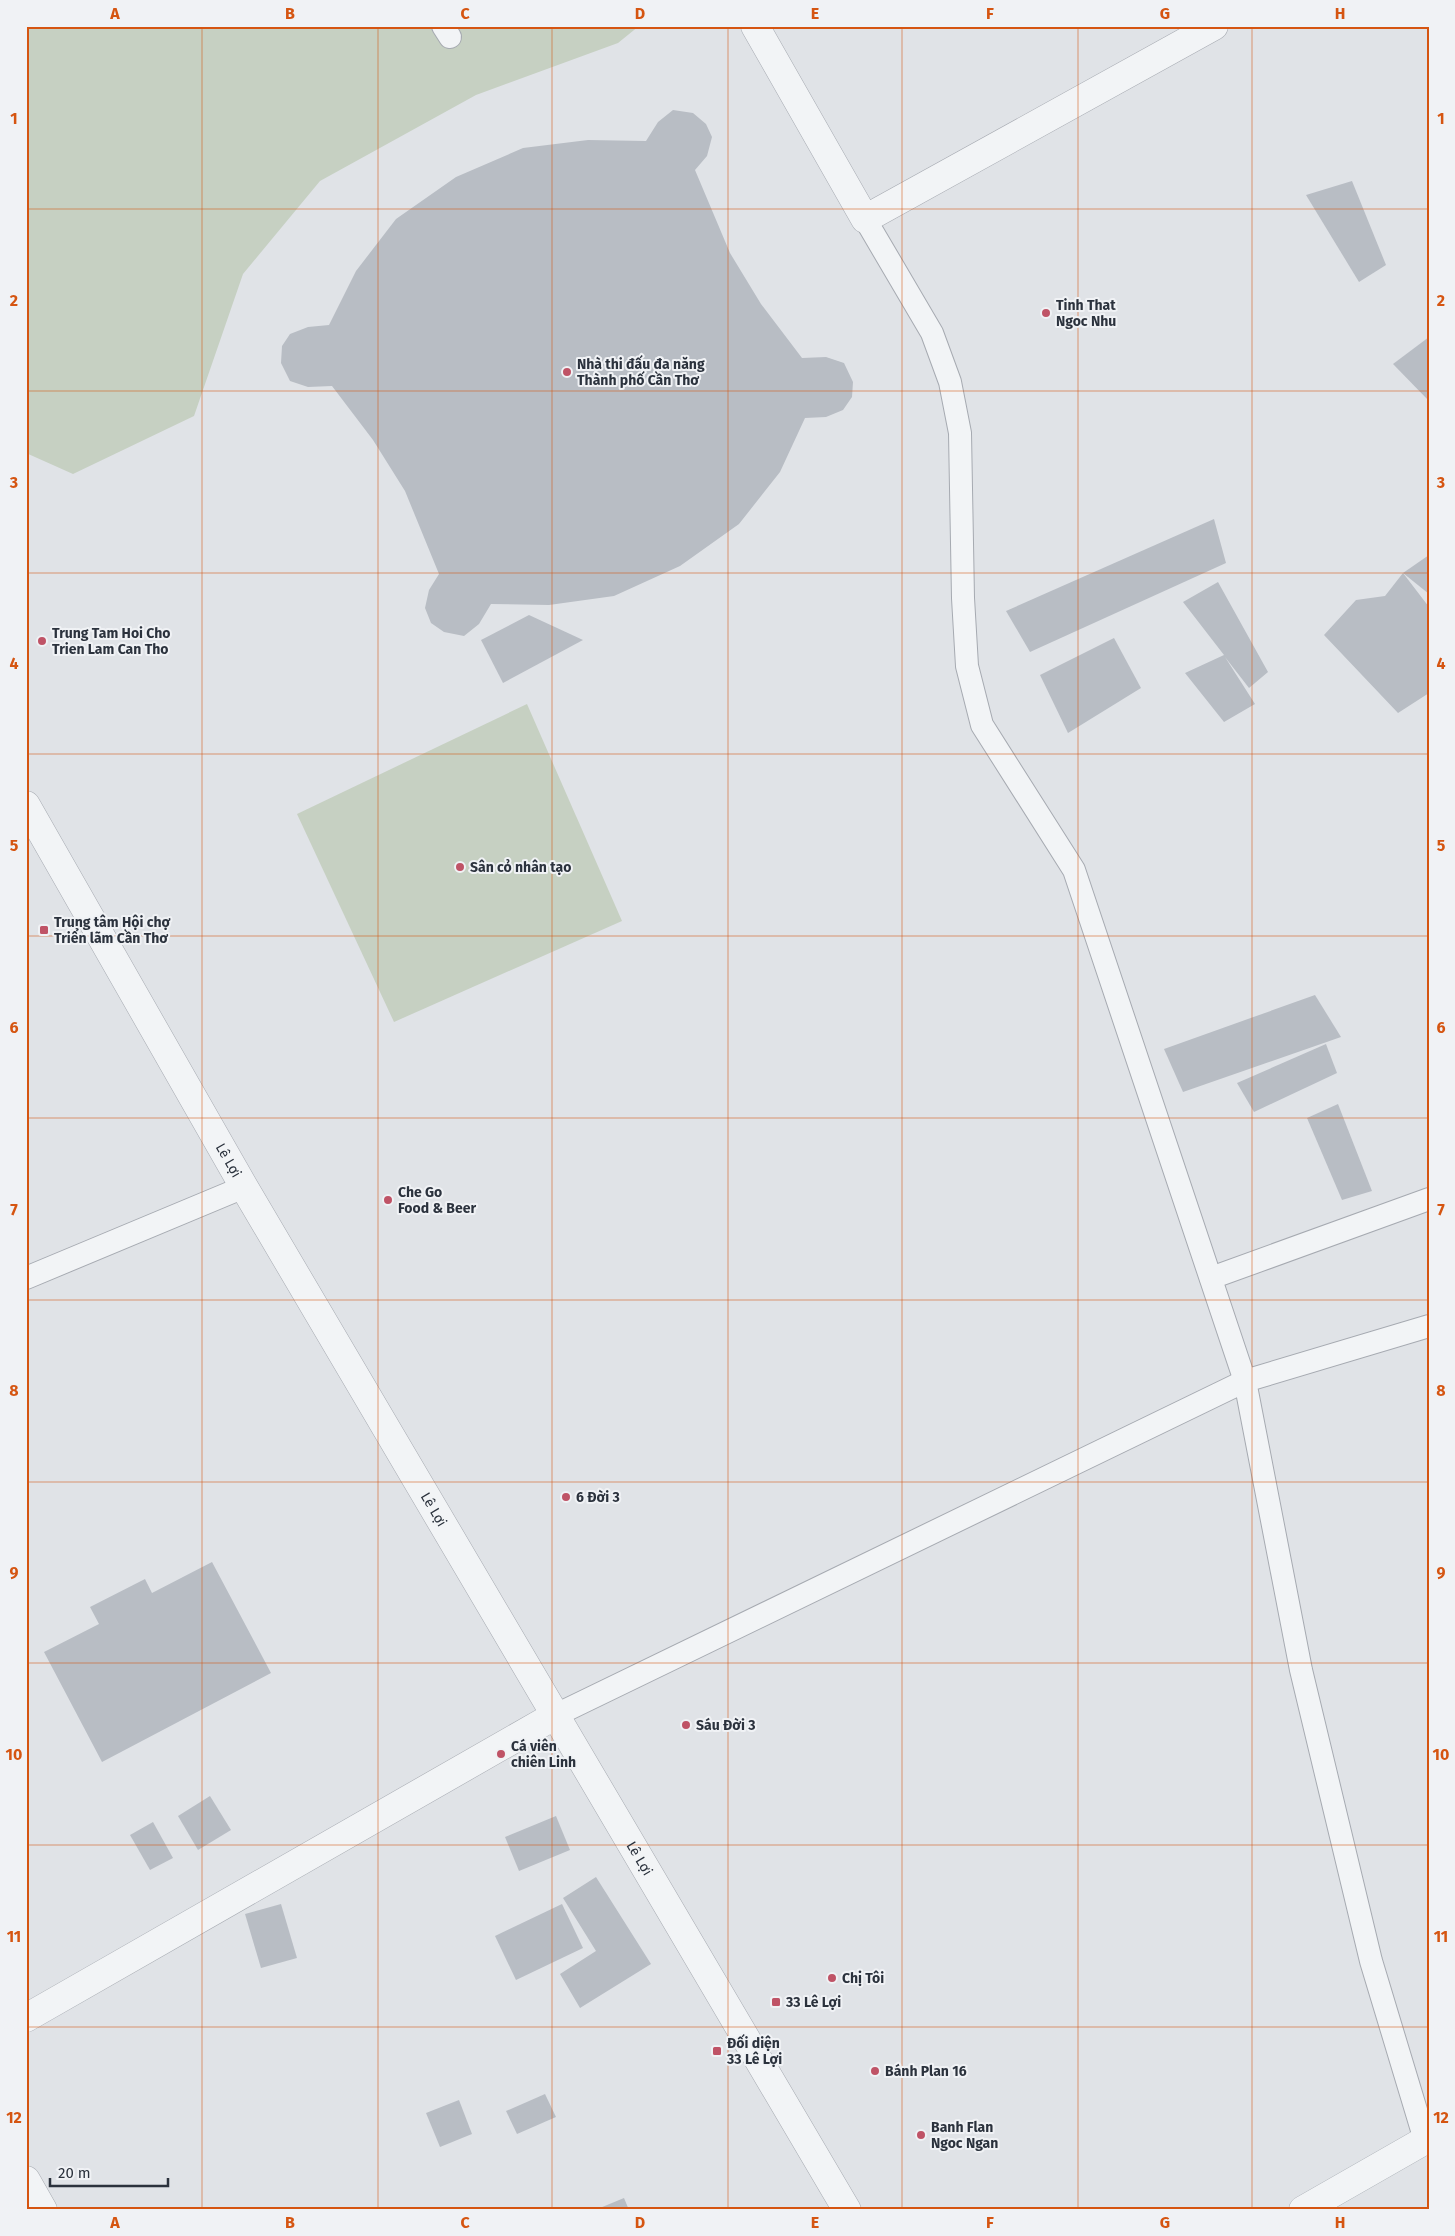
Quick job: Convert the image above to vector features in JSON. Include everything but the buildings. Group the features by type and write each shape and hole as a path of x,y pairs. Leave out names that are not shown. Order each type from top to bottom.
{"street":[{"path":"755,26 865,219 1214,26"},
{"name":"Lê Lợi","path":"26,805 244,1187 554,1716 847,2210"},
{"path":"26,2018 554,1716"},
{"path":"1303,2210 1427,2139"},
{"path":"26,2180 43,2210"}],"lane":[{"path":"865,219 932,333 950,382 960,432 963,598 967,666 982,725 1074,870 1245,1381 1301,1670 1371,1961 1427,2139"},
{"path":"26,1278 244,1187"},
{"path":"1211,1278 1429,1199"},
{"path":"554,1716 1245,1381 1429,1326"}],"green space":[{"path":"26,26 639,26 618,43 476,95 320,181 243,274 194,416 73,474 26,453"},
{"name":"Sân cỏ nhân tạo","path":"527,704 622,921 394,1022 297,814"}],"place":[{"name":"Tinh That Ngoc Nhu","path":"1046,313"},
{"name":"Nhà thi đấu đa năng Thành phố Cần Thơ","path":"567,372"},
{"name":"Trung Tam Hoi Cho Trien Lam Can Tho","path":"42,641"},
{"name":"Sân cỏ nhân tạo","path":"460,867"},
{"name":"Trung tâm Hội chợ Triển lãm Cần Thơ","path":"44,930"},
{"name":"Che Go Food & Beer","path":"388,1200"},
{"name":"6 Đời 3","path":"566,1497"},
{"name":"Sáu Đời 3","path":"686,1725"},
{"name":"Cá viên chiên Linh","path":"501,1754"},
{"name":"Chị Tôi","path":"832,1978"},
{"name":"33 Lê Lợi","path":"776,2002"},
{"name":"Đối diện 33 Lê Lợi","path":"717,2051"},
{"name":"Bánh Plan 16","path":"875,2071"},
{"name":"Banh Flan Ngoc Ngan","path":"921,2135"}]}
